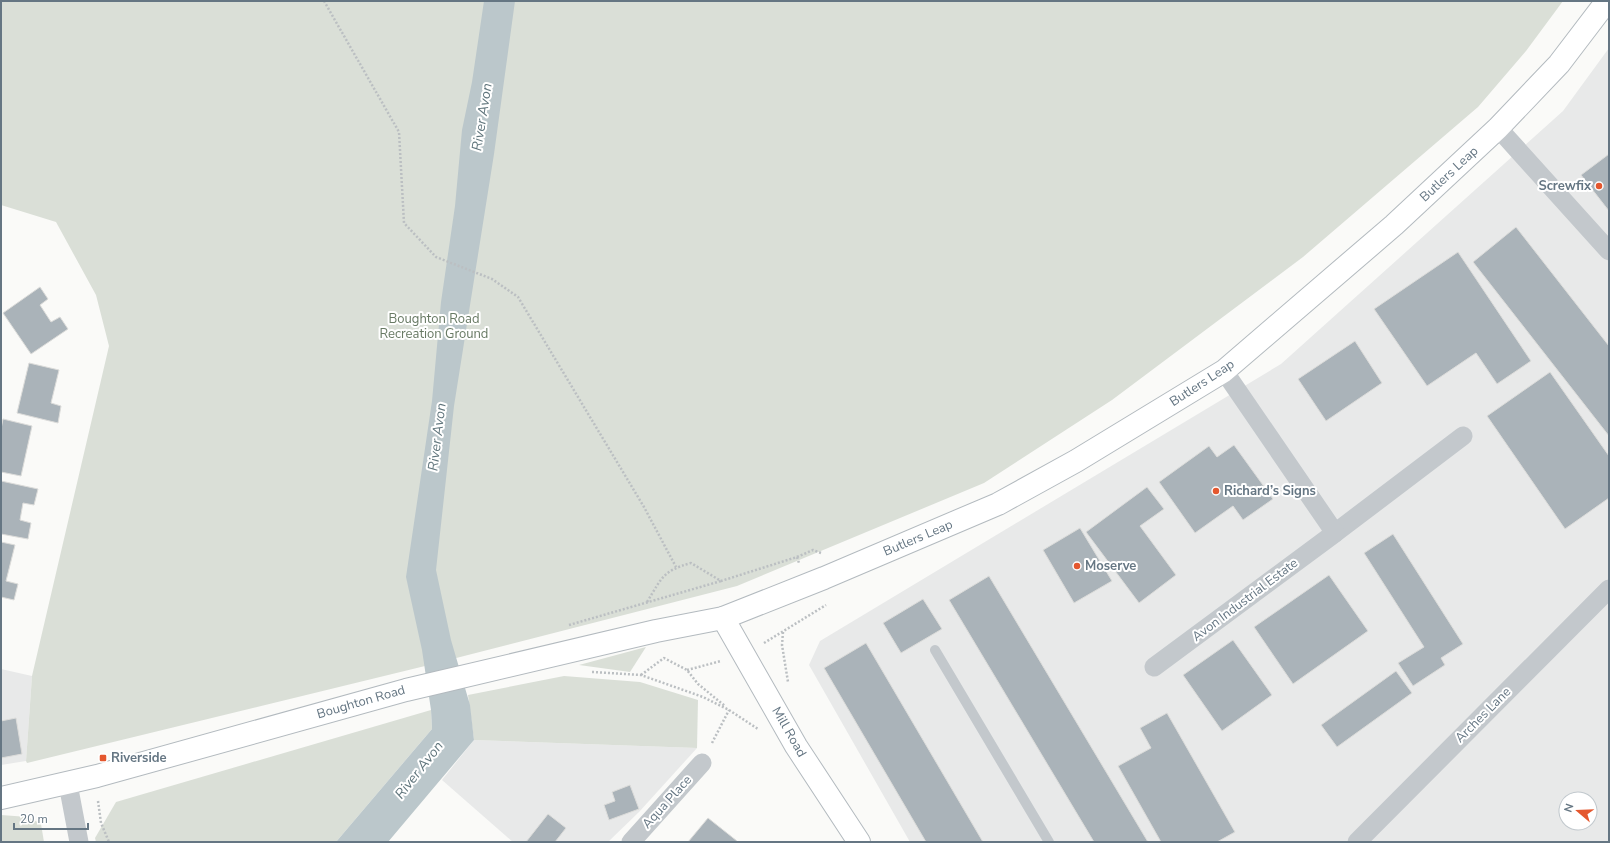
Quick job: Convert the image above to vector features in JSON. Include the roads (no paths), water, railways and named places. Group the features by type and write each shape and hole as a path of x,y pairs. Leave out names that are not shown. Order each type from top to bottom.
{"street":[{"name":"Butlers Leap","path":"724,618 998,504 1076,461 1224,371 1394,225 1498,128 1559,64 1607,1"},
{"path":"1498,128 1609,251"},
{"path":"1224,371 1335,533"},
{"name":"Avon Industrial Estate","path":"1154,668 1463,436"},
{"name":"Arches Lane","path":"1358,842 1609,589"},
{"name":"Boughton Road","path":"1,798 68,784 406,690 656,631 724,618"},
{"name":"Mill Road","path":"724,618 796,746 859,842"},
{"name":"Aqua Place","path":"631,842 702,763"},
{"path":"68,784 79,842"}],"lane":[{"path":"935,650 1049,842"}],"water":[{"name":"River Avon","path":"484,1 515,1 494,154 454,406 436,570 451,640 470,705 474,740 388,842 336,842 432,729 431,710 422,650 406,577 432,401 441,302 455,206 462,130 472,82"}],"place":[{"name":"Screwfix","path":"1599,186"},
{"name":"Richard’s Signs","path":"1216,491"},
{"name":"Moserve","path":"1077,566"},
{"name":"Riverside","path":"103,758"}],"park label":[{"name":"Boughton Road Recreation Ground","path":"434,326"}]}
